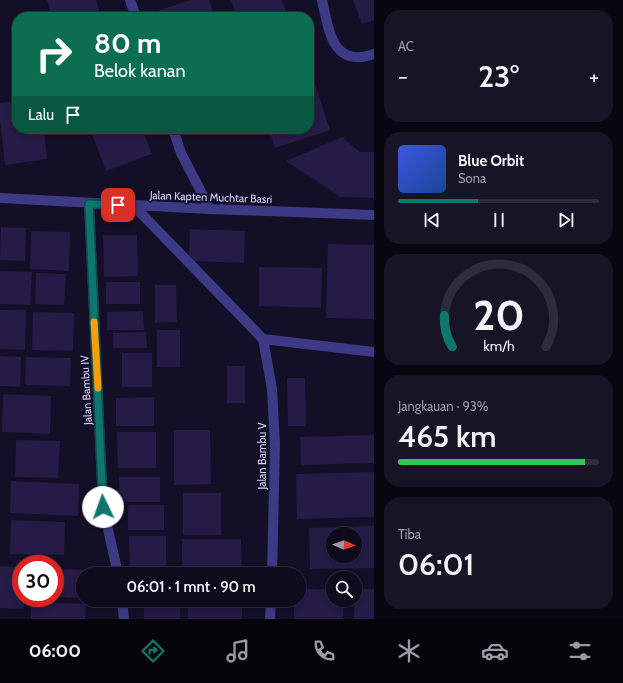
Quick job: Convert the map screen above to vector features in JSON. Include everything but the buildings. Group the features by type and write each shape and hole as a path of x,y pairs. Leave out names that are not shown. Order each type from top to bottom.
{"street":[{"path":"130,0 134,12"},
{"path":"322,0 332,41 337,49 343,54 355,57 374,54"},
{"path":"175,134 181,153 210,209"},
{"name":"Jalan Kapten Muchtar Basri","path":"0,198 89,204 374,215"},
{"name":"Jalan Bambu IV","path":"89,204 103,507 116,567"},
{"path":"133,205 263,339 374,352"},
{"name":"Jalan Bambu V","path":"263,339 272,389 276,444 272,567"},
{"path":"123,607 124,619"},
{"path":"270,619 271,607"}],"slow traffic":[{"path":"94,322 98,388"}],"route":[{"path":"103,507 89,204 118,205"}]}
